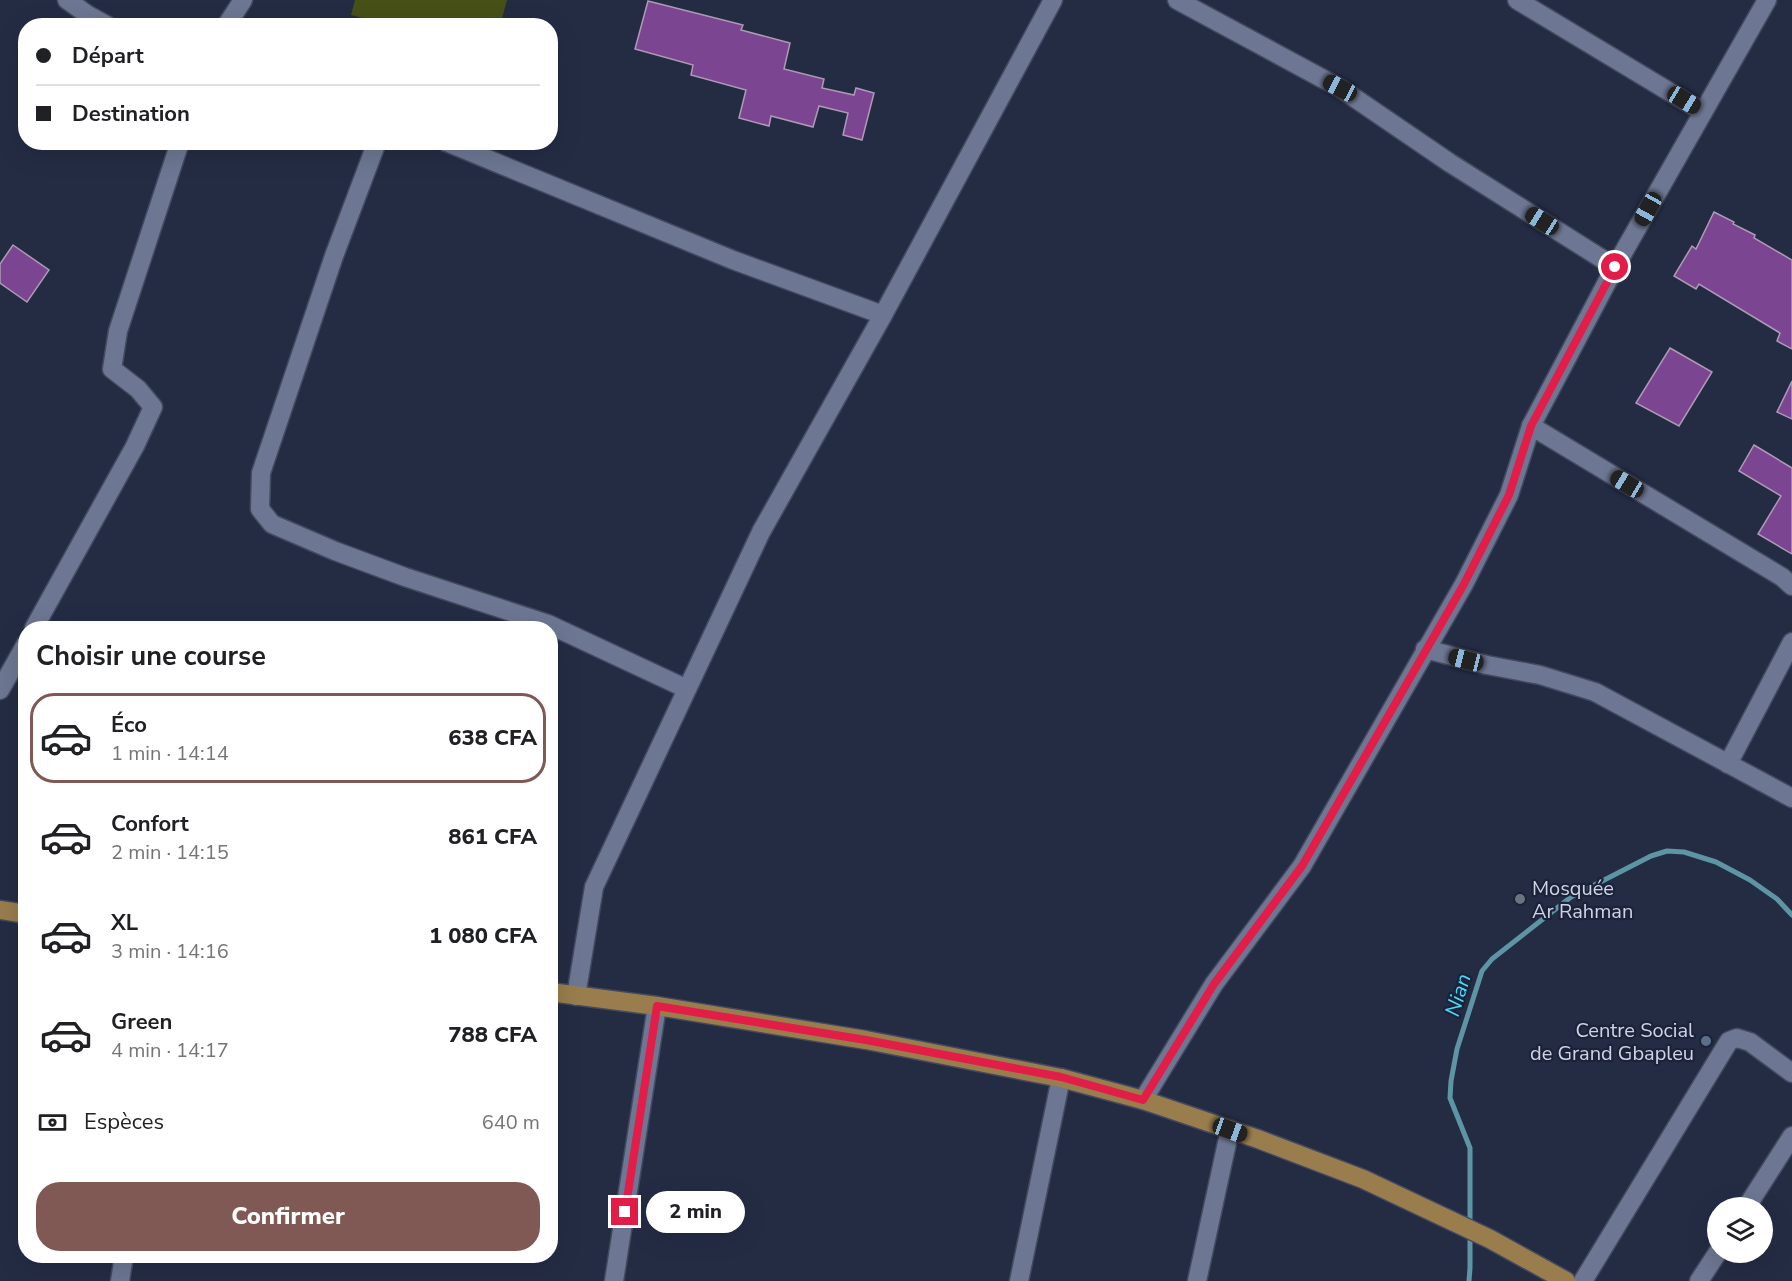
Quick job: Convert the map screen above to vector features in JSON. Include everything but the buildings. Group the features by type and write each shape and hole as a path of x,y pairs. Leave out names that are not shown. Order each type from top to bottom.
{"main road":[{"path":"0,910 18,913"},
{"path":"558,993 657,1006 866,1040 1061,1077 1143,1100 1363,1179 1490,1239 1566,1281"}],"street":[{"path":"66,0 93,18"},
{"path":"231,18 243,0"},
{"path":"576,996 594,887 761,532 883,315 1053,0"},
{"path":"1178,0 1340,88 1450,163 1615,267"},
{"path":"1517,0 1703,112"},
{"path":"1143,1100 1214,984 1302,866 1464,584 1509,495 1531,426 1615,267 1767,0"},
{"path":"38,621 135,446 153,407 138,389 112,369 118,331 177,150"},
{"path":"374,150 334,256 261,473 260,509 272,524 335,551 405,577 539,621"},
{"path":"465,150 733,260 883,315"},
{"path":"1531,426 1782,577 1792,586"},
{"path":"558,629 687,689"},
{"path":"1728,764 1792,642"},
{"path":"1425,649 1487,665 1540,675 1595,692 1792,798"},
{"path":"0,690 18,658"},
{"path":"614,1281 657,1006"},
{"path":"1583,1281 1729,1041 1737,1038 1750,1042 1792,1073"},
{"path":"1019,1281 1061,1077"},
{"path":"1197,1281 1230,1130"},
{"path":"1753,1197 1792,1136"},
{"path":"120,1281 123,1263"},
{"path":"1699,1281 1711,1263"}],"green space":[{"path":"355,0 507,0 502,18 362,18 351,15"}],"waterway":[{"name":"Nian","path":"1470,1225 1470,1148 1450,1098 1451,1081 1457,1049 1482,971 1492,959 1571,897 1651,856 1667,851 1684,852 1716,862 1750,880 1777,899 1792,915"},
{"name":"Nian","path":"1469,1281 1470,1235"}],"place":[{"name":"Mosquée Ar Rahman","path":"1520,899"},
{"name":"Centre Social de Grand Gbapleu","path":"1706,1041"}],"route":[{"path":"625,1212 657,1006 866,1040 1061,1077 1143,1100 1214,984 1302,866 1464,584 1509,495 1531,426 1615,267"}]}
